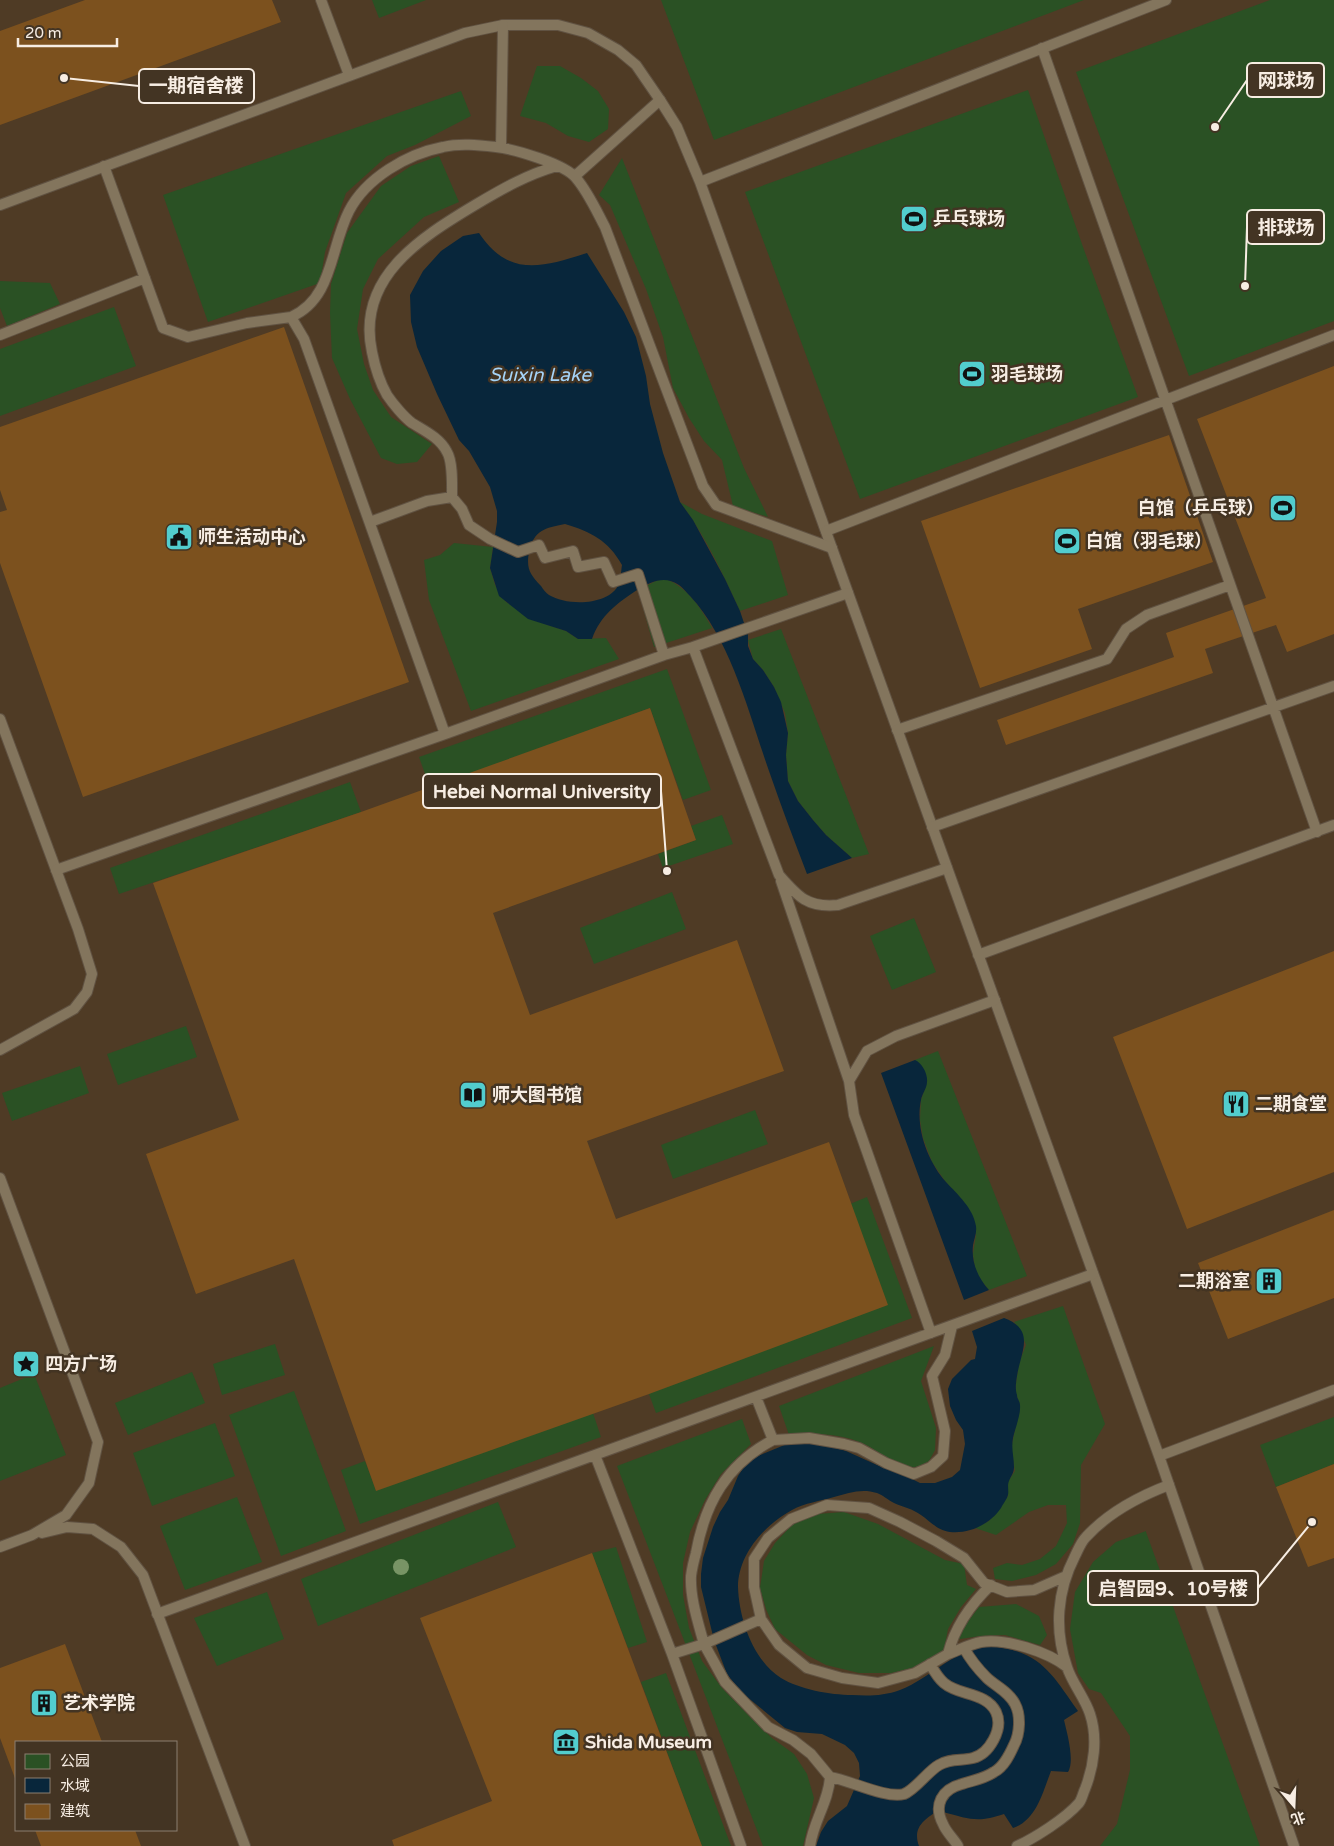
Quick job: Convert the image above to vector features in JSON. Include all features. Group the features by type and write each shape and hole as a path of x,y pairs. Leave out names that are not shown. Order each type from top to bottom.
{"street":[{"path":"320,0 349,76"},
{"path":"700,182 1166,0"},
{"path":"0,205 465,33 503,25 558,24 588,33 618,50 636,65 677,127 700,182 1159,1456 1294,1846"},
{"path":"501,147 503,25"},
{"path":"1042,48 1317,832"},
{"path":"575,176 660,100"},
{"path":"104,166 163,328 188,337 247,323 291,318 304,312 325,282 348,212 357,198 372,183 407,158 442,147 479,145 517,150 557,166 575,176 605,227 703,486 716,505 832,548"},
{"path":"557,166 537,172 510,184 448,220 410,248 390,270 378,290 369,316 369,339 376,371 388,396 410,421 436,438 448,452 452,480 452,497 462,509 469,525 518,552 539,545 545,558 574,551 578,568 604,562 613,582 638,574 664,655"},
{"path":"0,335 145,278"},
{"path":"291,318 304,339 445,734"},
{"path":"826,531 1334,335"},
{"path":"370,522 427,501 452,497"},
{"path":"897,730 1107,658 1126,629 1147,615 1230,585"},
{"path":"56,870 664,655 693,647 848,593"},
{"path":"693,647 779,875 849,1081 854,1115 931,1333"},
{"path":"932,827 1334,686"},
{"path":"0,719 92,974 87,992 74,1009 0,1050"},
{"path":"978,955 1334,825"},
{"path":"779,875 795,893 808,902 825,906 838,905 947,868"},
{"path":"849,1081 867,1051 874,1047 896,1036 995,1000"},
{"path":"0,1178 98,1442 89,1483 66,1515 32,1536"},
{"path":"157,1614 1093,1274"},
{"path":"930,1664 944,1684 984,1699 996,1712 999,1729 990,1746 974,1758 956,1759 941,1763 905,1794 891,1794 856,1786 844,1779 830,1777 811,1754 793,1740 768,1726 725,1682 707,1642 693,1599 691,1576 698,1540 719,1488 733,1470 756,1448 773,1440 809,1438 844,1444 859,1448 886,1463 914,1474 931,1468 943,1456 945,1431 932,1376 944,1355 952,1326"},
{"path":"1159,1456 1334,1390"},
{"path":"756,1397 773,1440"},
{"path":"595,1455 672,1654 741,1846"},
{"path":"1017,1846 1035,1836 1080,1802 1092,1772 1094,1744 1090,1715 1067,1667 1060,1638 1059,1602 1066,1576 1084,1538 1104,1520 1150,1492 1169,1485"},
{"path":"1066,1576 1034,1590 1007,1592 984,1583 964,1558 900,1522 869,1508 827,1505 791,1519 768,1538 754,1559 756,1621 779,1645 808,1668 842,1678 878,1683 916,1673 948,1654 965,1650 982,1642 1003,1642 1057,1659 1067,1667"},
{"path":"0,1547 32,1536 68,1527 93,1529 121,1546 143,1575 245,1846"},
{"path":"948,1654 952,1638 964,1615 991,1585"},
{"path":"672,1654 707,1642 756,1621"},
{"path":"958,1846 942,1824 940,1801 945,1792 960,1784 980,1780 996,1772 1008,1757 1017,1740 1019,1720 1015,1704 1004,1690 988,1679 971,1661 965,1650"},
{"path":"810,1846 818,1816 829,1789 830,1777"}],"shaded area":[{"path":"0,0 1334,0 1334,1846 0,1846"}],"green space":[{"path":"372,0 426,0 379,18"},
{"path":"661,0 1084,0 714,140"},
{"path":"1270,0 1334,0 1334,321 1189,376 1076,72"},
{"path":"537,66 560,66 581,78 598,91 609,109 608,129 589,142 568,136 546,123 520,116"},
{"path":"1028,90 1138,397 860,499 745,192"},
{"path":"461,91 471,116 415,145 387,156 346,193 325,252 320,283 208,322 163,195"},
{"path":"439,156 459,202 424,217 378,259 363,289 357,329 364,364 373,390 391,417 432,444 417,462 397,464 381,458 350,399 332,358 331,284 347,233 381,186 411,166"},
{"path":"622,158 744,468 768,517 733,506 722,460 704,441 673,388 663,337 646,289 610,205 599,195"},
{"path":"0,281 50,283 60,304 7,326 0,308"},
{"path":"114,307 136,366 0,416 0,349"},
{"path":"680,502 702,514 772,541 788,595 740,611 705,541"},
{"path":"454,543 493,547 490,568 495,585 506,602 545,624 566,631 578,639 606,638 619,659 471,711 429,600 424,560 440,555"},
{"path":"666,579 687,593 712,628 654,647 638,590 658,580"},
{"path":"781,629 869,854 852,858 826,835 798,801 788,781 786,755 788,733 785,713 774,687 753,659 748,640"},
{"path":"667,669 711,790 683,800 650,708 430,788 419,757"},
{"path":"350,782 361,812 119,894 110,868"},
{"path":"722,815 733,844 663,868 658,854 696,840 691,826"},
{"path":"672,892 686,929 594,964 580,928"},
{"path":"914,918 936,972 892,990 870,936"},
{"path":"186,1026 197,1057 118,1085 107,1054"},
{"path":"938,1051 1027,1276 989,1290 975,1269 973,1254 976,1235 963,1201 945,1181 932,1162 923,1138 920,1120 921,1100 926,1085 915,1060"},
{"path":"80,1066 89,1093 12,1121 2,1093"},
{"path":"755,1110 768,1144 673,1179 661,1145"},
{"path":"867,1197 912,1318 656,1413 649,1394 850,1204"},
{"path":"1063,1306 1105,1424 1081,1465 1080,1523 1073,1544 1056,1564 1036,1575 1012,1581 995,1579 993,1568 1007,1563 1022,1565 1040,1559 1056,1546 1067,1523 1066,1505 1048,1505 1029,1512 996,1535 975,1528 989,1521 1008,1496 1007,1483 1015,1471 1011,1449 1020,1405 1016,1394 1016,1383 1019,1363 1026,1345 1019,1328 1014,1322"},
{"path":"275,1344 285,1375 222,1395 213,1364"},
{"path":"934,1346 921,1381 936,1428 935,1450 929,1461 917,1467 907,1467 893,1462 862,1443 845,1437 816,1434 789,1435 779,1406"},
{"path":"192,1372 205,1403 128,1435 115,1403"},
{"path":"34,1374 66,1455 0,1481 0,1388"},
{"path":"294,1391 346,1531 281,1556 229,1415"},
{"path":"593,1413 601,1437 360,1524 341,1470 365,1461 376,1490"},
{"path":"1334,1417 1334,1464 1276,1487 1260,1445"},
{"path":"742,1419 751,1444 721,1474 705,1500 690,1532 683,1563 683,1595 689,1628 702,1661 722,1688 754,1721 772,1738 794,1754 807,1774 814,1798 803,1846 763,1846 617,1466"},
{"path":"215,1423 235,1476 152,1506 133,1453"},
{"path":"237,1497 262,1562 185,1590 160,1526"},
{"path":"498,1502 516,1547 318,1626 301,1579"},
{"path":"844,1512 878,1524 945,1560 964,1564 967,1585 976,1589 961,1607 948,1629 944,1650 920,1666 891,1673 859,1673 826,1665 807,1655 775,1629 766,1609 760,1588 764,1561 775,1543 793,1524 817,1514"},
{"path":"1146,1531 1260,1846 1100,1846 1117,1824 1130,1770 1130,1736 1101,1693 1089,1689 1078,1673 1070,1629 1075,1592 1093,1562 1116,1542"},
{"path":"616,1547 647,1642 628,1648 592,1553"},
{"path":"267,1592 284,1639 217,1666 194,1618"},
{"path":"1016,1604 1039,1616 1047,1635 1040,1645 1005,1635 954,1640 979,1607"},
{"path":"666,1673 731,1846 702,1846 641,1682"}],"water":[{"name":"Suixin Lake","path":"479,233 490,247 502,257 515,263 528,265 556,262 587,253 624,312 636,337 646,376 650,404 663,453 680,502 693,520 740,611 753,659 763,670 781,702 788,733 786,755 788,781 798,801 813,820 826,835 852,858 807,874 728,656 704,614 679,585 663,580 652,582 637,590 604,617 592,639 578,639 566,631 528,619 499,596 490,568 497,511 490,487 469,451 459,440 417,347 411,322 410,295 423,271 441,251 463,236","holes":["565,524 591,534 605,543 617,556 622,565 619,584 606,597 587,602 557,599 546,592 530,571 528,563 529,552 537,535 546,529"]},
{"path":"915,1060 922,1066 927,1079 920,1111 924,1144 940,1174 972,1213 976,1226 973,1245 974,1264 989,1290 964,1300 881,1073"},
{"path":"1004,1318 1014,1323 1020,1329 1024,1342 1016,1383 1016,1393 1020,1409 1012,1442 1014,1469 1008,1483 1007,1497 996,1514 972,1530 950,1532 938,1528 915,1511 871,1492 860,1491 850,1493 802,1506 782,1516 754,1542 742,1564 739,1575 739,1599 749,1638 755,1650 771,1670 788,1682 825,1693 870,1695 894,1692 912,1685 959,1655 984,1647 1013,1650 1026,1655 1046,1669 1078,1711 1064,1720 1070,1747 1070,1767 1068,1772 1051,1771 1042,1796 1033,1812 1028,1819 1013,1828 1004,1814 974,1819 960,1817 939,1810 921,1824 917,1834 919,1846 816,1846 821,1832 828,1821 847,1806 860,1776 859,1763 854,1753 845,1745 822,1734 797,1732 785,1728 741,1692 727,1674 714,1640 701,1587 703,1558 713,1527 728,1500 738,1476 746,1464 753,1458 799,1441 817,1443 846,1451 920,1483 935,1483 952,1477 960,1470 965,1444 963,1430 950,1406 948,1389 952,1379 971,1360 975,1359 977,1347 972,1331"}],"building":[{"path":"85,0 272,0 281,22 0,125 0,31"},
{"name":"师生活动中心","path":"284,327 409,682 83,797 0,563 0,512 7,510 0,490 0,427"},
{"name":"白馆（乒乓球）","path":"1334,366 1334,634 1287,652 1276,625 1205,649 1213,673 1006,745 997,720 1174,657 1166,633 1266,598 1197,419"},
{"name":"白馆（羽毛球）","path":"1169,435 1213,562 1078,609 1092,649 980,688 921,521"},
{"name":"师大图书馆","path":"650,708 696,840 493,913 530,1015 737,940 784,1071 587,1141 616,1219 829,1142 888,1305 649,1394 376,1491 294,1259 196,1294 146,1154 239,1120 153,883 361,812"},
{"name":"二期食堂","path":"1334,951 1334,1172 1187,1229 1113,1037"},
{"name":"二期浴室","path":"1334,1210 1334,1298 1228,1339 1198,1263"},
{"path":"1334,1464 1334,1558 1308,1567 1276,1487"},
{"name":"Shida Museum","path":"592,1553 702,1846 394,1846 392,1840 492,1801 420,1618"},
{"name":"艺术学院","path":"65,1644 102,1741 15,1741 15,1778 0,1738 0,1668"},
{"path":"35,1831 135,1831 141,1846 41,1846"}],"place":[{"name":"一期宿舍楼","path":"64,78"},
{"name":"网球场","path":"1215,127"},
{"name":"乒乓球场","path":"914,219"},
{"name":"排球场","path":"1245,286"},
{"name":"羽毛球场","path":"972,374"},
{"name":"白馆（乒乓球）","path":"1283,508"},
{"name":"师生活动中心","path":"179,537"},
{"name":"白馆（羽毛球）","path":"1067,541"},
{"name":"Hebei Normal University","path":"667,871"},
{"name":"师大图书馆","path":"473,1095"},
{"name":"二期食堂","path":"1236,1104"},
{"name":"二期浴室","path":"1269,1281"},
{"name":"四方广场","path":"26,1364"},
{"name":"启智园9、10号楼","path":"1312,1522"},
{"name":"艺术学院","path":"44,1703"},
{"name":"Shida Museum","path":"566,1742"}]}
